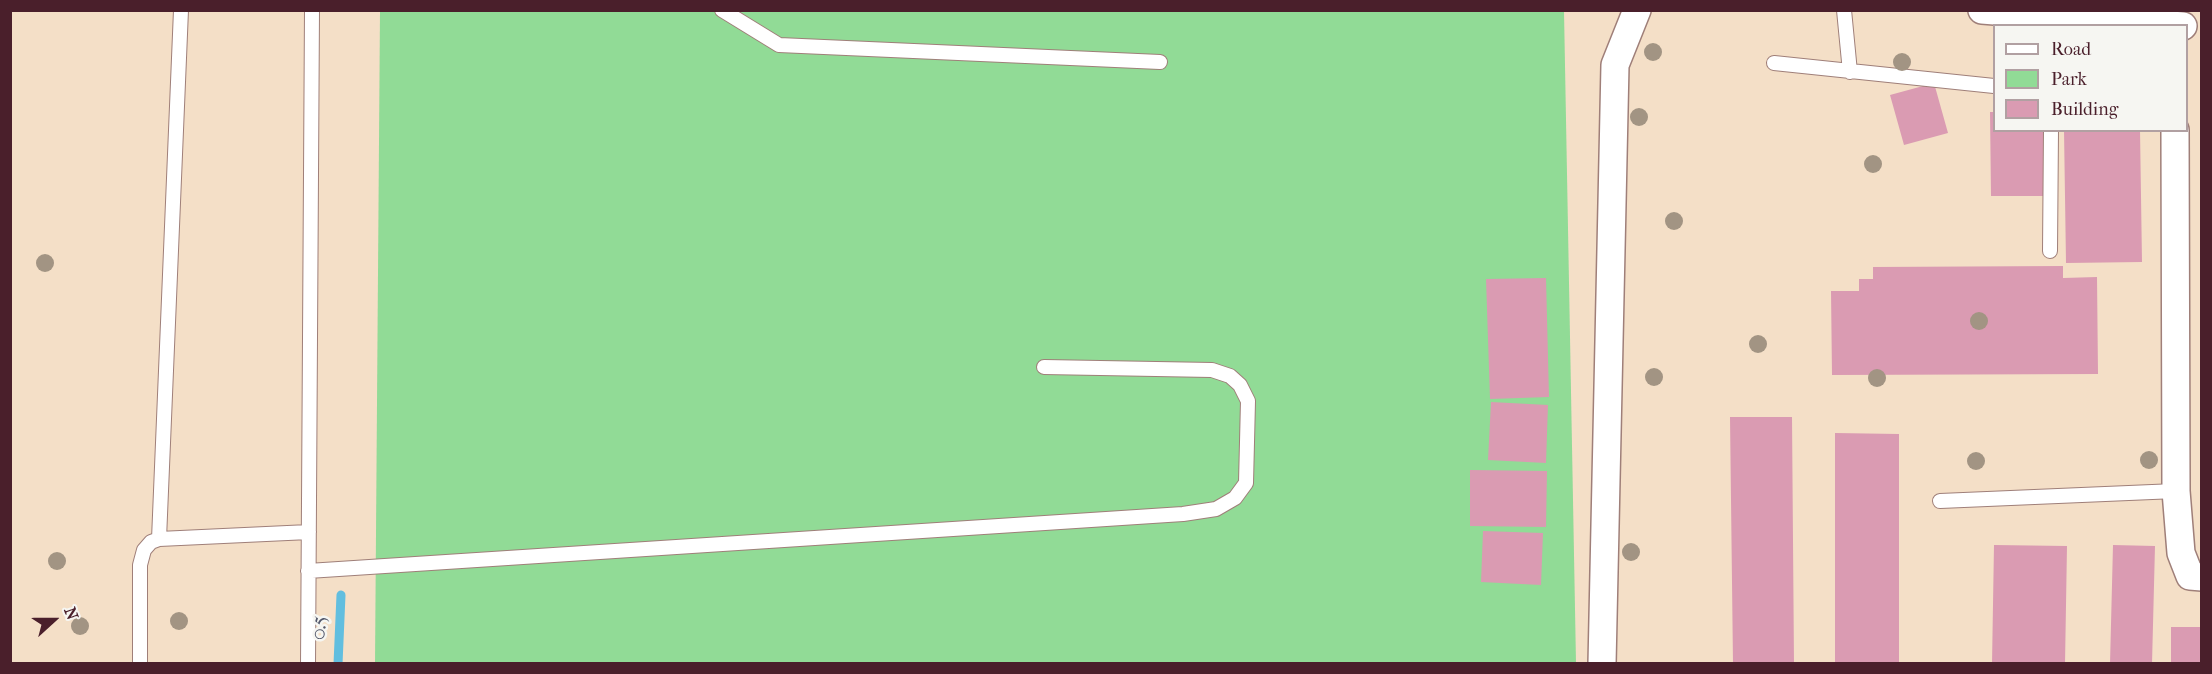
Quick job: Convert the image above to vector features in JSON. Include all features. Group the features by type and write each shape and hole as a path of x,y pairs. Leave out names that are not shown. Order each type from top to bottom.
{"street":[{"path":"1602,663 1615,65 1637,10"},
{"path":"1982,10 2161,24"},
{"path":"2175,132 2176,491 2181,553 2190,576 2202,577"}],"lane":[{"path":"159,538 181,10"},
{"path":"308,663 312,10"},
{"path":"722,10 779,45 1160,62"},
{"path":"1844,10 1850,72"},
{"path":"1774,63 1993,86"},
{"path":"2050,251 2051,132"},
{"path":"309,571 1183,514 1216,509 1235,498 1246,483 1248,401 1240,385 1230,376 1212,369 1044,367"},
{"path":"1940,501 2176,491"},
{"path":"140,663 140,565 144,550 151,542 159,538 309,532"}],"green space":[{"path":"380,11 1564,11 1576,663 375,663"}],"building":[{"path":"1934,83 1948,133 1904,145 1890,95"},
{"path":"1990,112 1993,112 1993,132 2045,132 2045,196 1991,196"},
{"path":"2064,132 2140,132 2142,262 2066,263"},
{"path":"2063,266 2063,278 2097,277 2098,374 1832,375 1831,291 1859,291 1859,279 1873,279 1873,267"},
{"path":"1546,278 1549,397 1490,399 1486,279"},
{"path":"1491,402 1548,405 1546,463 1488,460"},
{"path":"1730,417 1792,417 1794,664 1733,664"},
{"path":"1835,433 1899,434 1899,664 1835,664"},
{"path":"1470,470 1547,471 1546,527 1470,526"},
{"path":"1483,531 1543,533 1541,585 1481,582"},
{"path":"1994,545 2067,546 2065,664 1992,664"},
{"path":"2113,545 2155,546 2152,664 2110,664"},
{"path":"2171,627 2202,627 2202,664 2171,664"}],"waterway":[{"name":"0.5","path":"338,664 341,595"}]}
